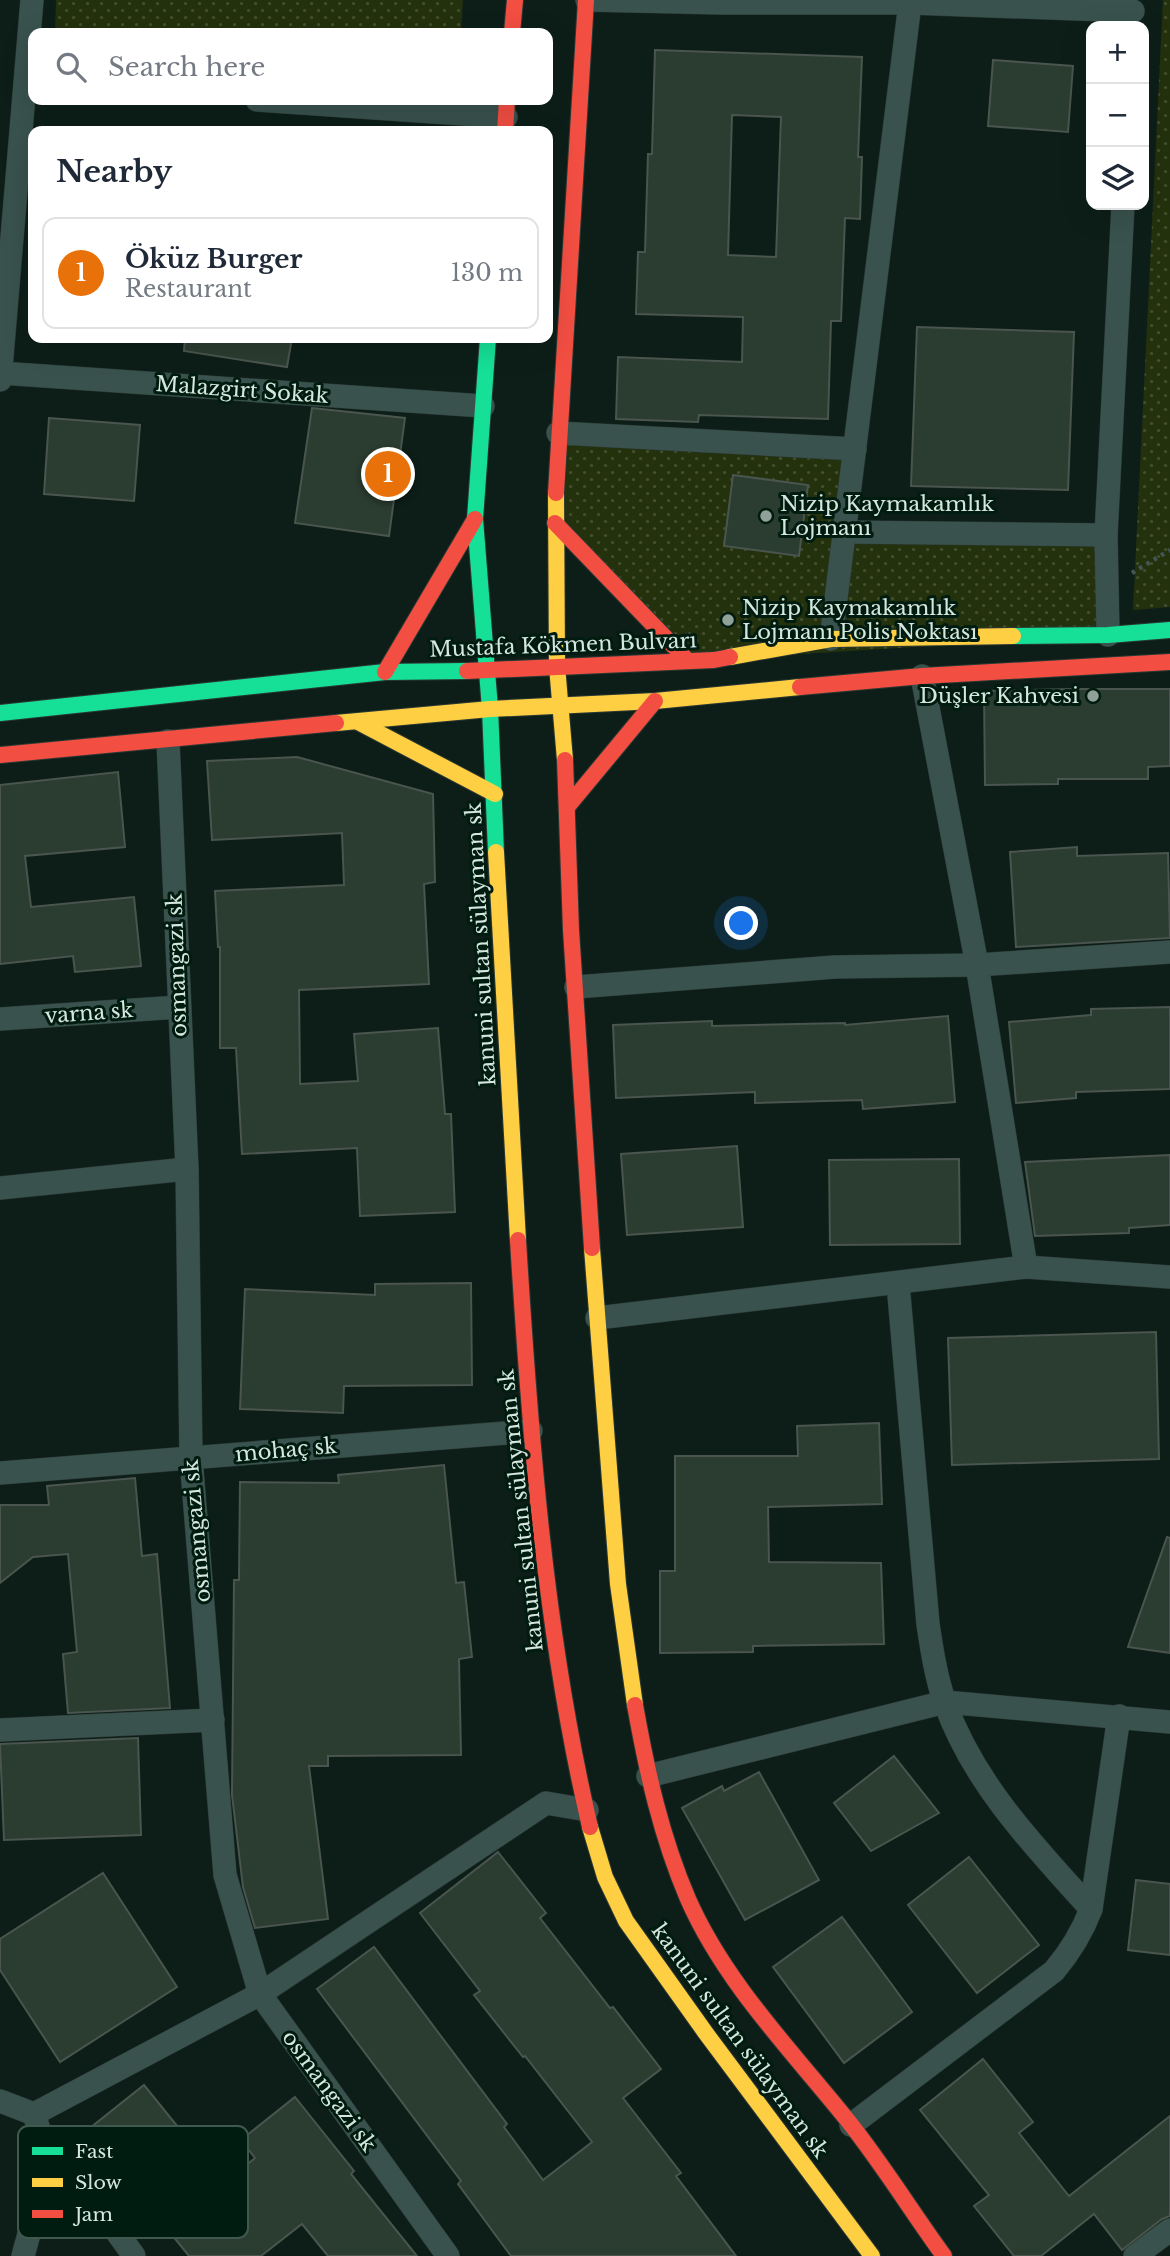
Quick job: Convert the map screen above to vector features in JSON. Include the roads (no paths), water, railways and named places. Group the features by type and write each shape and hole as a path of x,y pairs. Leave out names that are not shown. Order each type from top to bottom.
{"main road":[{"path":"512,28 515,0"},
{"path":"587,0 558,433 555,523 556,666 562,706 571,930 597,1318 618,1584 635,1705 648,1776 667,1847 689,1901 715,1950 752,2004 851,2125 944,2256"},
{"name":"kanuni sultan sülayman sk","path":"488,343 475,519 490,709 530,1430 554,1626 574,1758 605,1877 626,1921 872,2256"},
{"path":"385,672 475,519"},
{"path":"555,523 688,661"},
{"name":"Mustafa Kökmen Bulvarı","path":"0,713 385,672 487,671 713,660 831,639 1108,635 1170,629"},
{"path":"0,755 490,709 655,701 922,676 1170,662"},
{"path":"568,806 655,701"},
{"path":"358,722 495,793"}],"street":[{"path":"31,28 32,0"},
{"path":"587,0 910,3 1133,12"},
{"path":"831,639 910,3"},
{"path":"0,380 6,211 28,95"},
{"path":"335,105 506,116"},
{"path":"1108,635 1106,535 1123,210"},
{"name":"Malazgirt Sokak","path":"0,373 483,406"},
{"path":"558,433 855,449"},
{"path":"844,532 1106,535"},
{"path":"922,676 977,965 1026,1268"},
{"name":"osmangazi sk","path":"168,741 187,1169 191,1458 225,1875 260,1994 448,2256"},
{"path":"576,987 835,967 977,965 1170,952"},
{"name":"varna sk","path":"0,1019 179,1007"},
{"path":"0,1188 187,1169"},
{"path":"597,1318 1026,1268 1170,1277"},
{"path":"898,1284 928,1624 934,1663 945,1702 963,1745 989,1788 1021,1832 1091,1909"},
{"name":"mohaç sk","path":"0,1473 530,1430"},
{"path":"648,1776 945,1702 1119,1716 1170,1723"},
{"path":"851,2125 1054,1971 1072,1949 1091,1909 1119,1716"},
{"path":"0,1730 213,1720"},
{"path":"0,2101 34,2114 260,1994 546,1803 587,1811"},
{"path":"34,2114 38,2126"},
{"path":"1135,2256 1170,2230"},
{"path":"23,2256 28,2238"},
{"path":"121,2238 134,2256"}],"place":[{"name":"Öküz Burger","path":"388,474"},
{"name":"Nizip Kaymakamlık Lojmanı","path":"766,516"},
{"name":"Nizip Kaymakamlık Lojmanı Polis Noktası","path":"728,620"},
{"name":"Düşler Kahvesi","path":"1093,696"}]}
